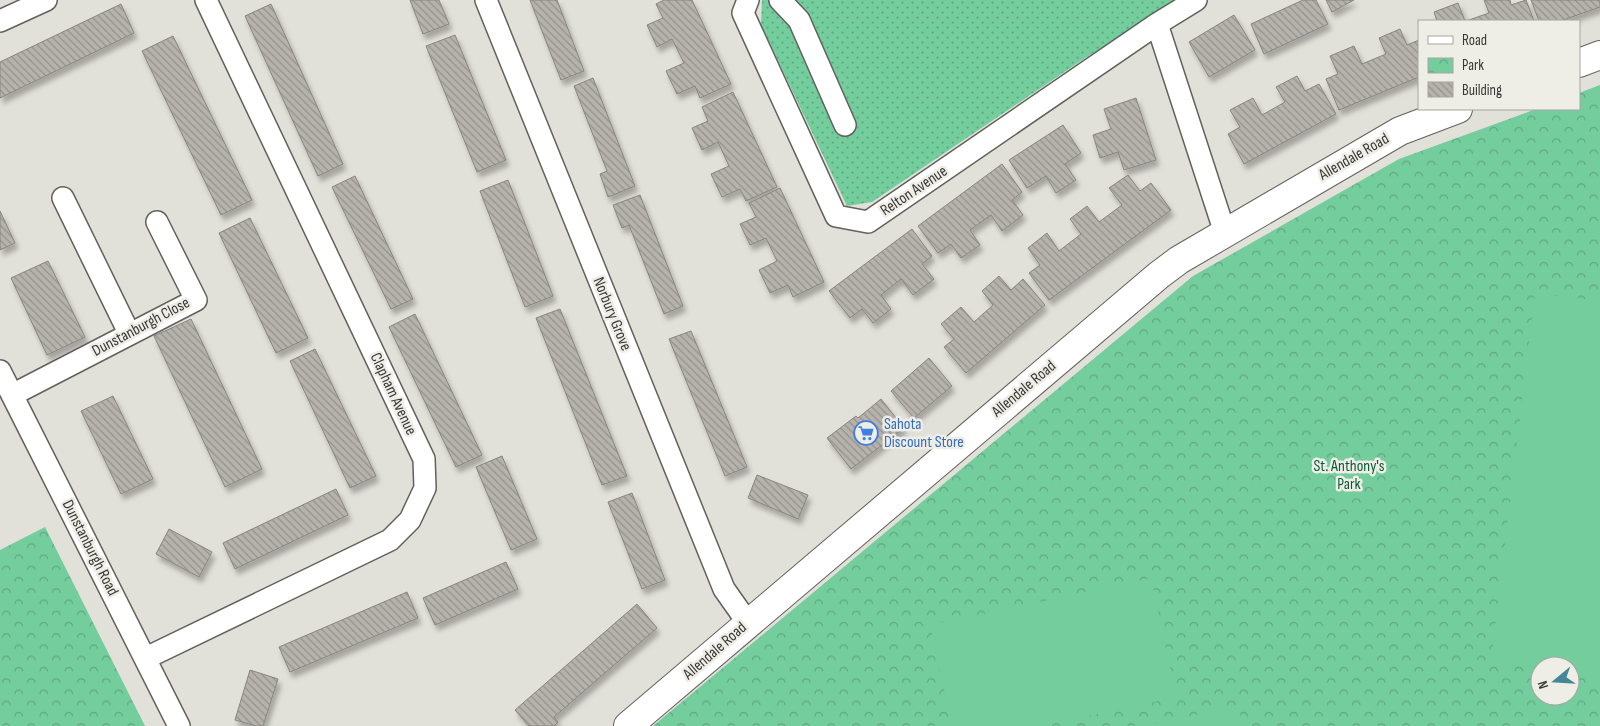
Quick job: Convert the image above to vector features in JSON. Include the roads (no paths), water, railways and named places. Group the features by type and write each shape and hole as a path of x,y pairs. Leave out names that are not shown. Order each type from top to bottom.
{"main road":[{"path":"1580,63 1600,55"},
{"name":"Allendale Road","path":"628,726 1179,260 1400,131 1455,110"}],"street":[{"path":"0,21 46,0"},
{"name":"Clapham Avenue","path":"146,658 390,540 410,520 425,488 424,459 206,0"},
{"name":"Norbury Grove","path":"486,0 724,589 748,623"},
{"name":"Relton Avenue","path":"748,0 743,13 836,216 868,222 1157,24"},
{"path":"780,0 799,20 845,126"},
{"path":"1196,0 1157,24 1225,233"},
{"path":"63,198 129,333"},
{"name":"Dunstanburgh Close","path":"12,395 196,300 157,222"},
{"name":"Dunstanburgh Road","path":"0,371 179,726"}],"place":[{"name":"Sahota Discount Store","path":"866,433"}],"park label":[{"name":"St. Anthony's Park","path":"1349,475"}]}
